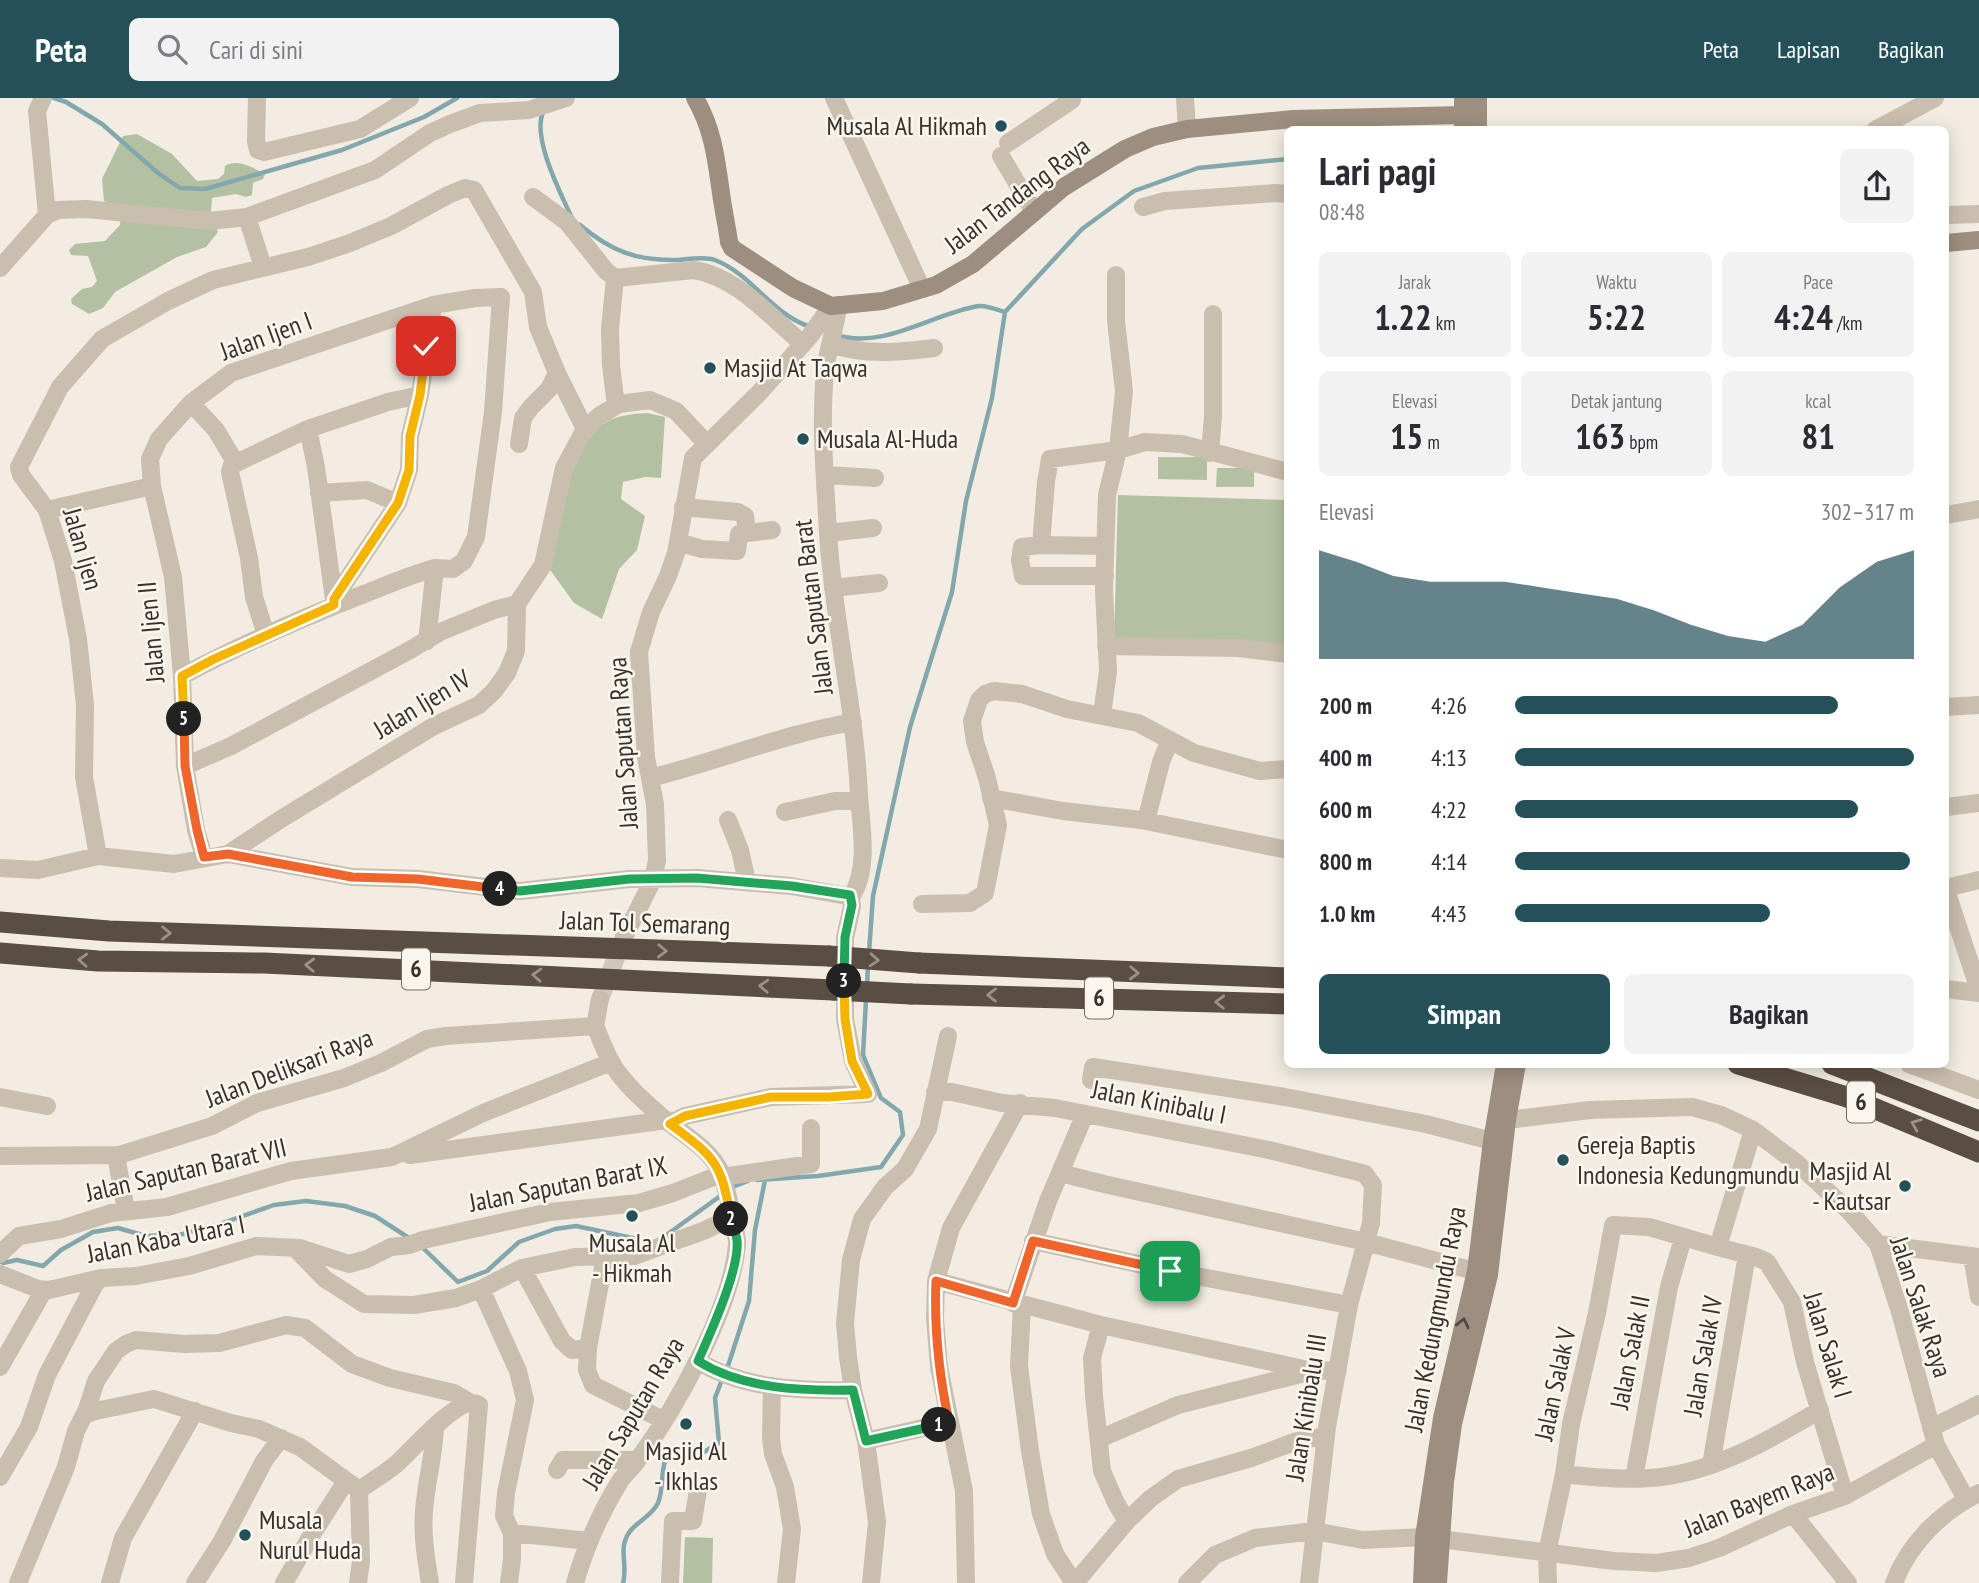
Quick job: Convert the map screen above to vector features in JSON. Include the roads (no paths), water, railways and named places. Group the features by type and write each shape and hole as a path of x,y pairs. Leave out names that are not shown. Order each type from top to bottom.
{"highway":[{"name":"Jalan Tol Semarang","path":"0,922 109,931 829,956 1132,974 1284,978"},
{"name":"6","path":"0,953 98,961 264,963 911,994 1284,1004"},
{"name":"6","path":"1751,1068 1847,1097 1979,1152"},
{"name":"6","path":"1842,1068 1979,1121"}],"street":[{"path":"257,98 256,141 258,150 264,152 360,129 410,98"},
{"path":"695,98 717,155 721,195 732,248 832,312"},
{"path":"834,98 922,289"},
{"path":"1185,98 1187,129"},
{"path":"1469,120 1478,98"},
{"path":"1883,126 1936,98"},
{"path":"0,268 47,215 65,209 209,221 247,217 375,170 450,124 480,113 529,110 558,100"},
{"path":"1034,212 1004,150 1072,100"},
{"path":"40,105 47,215"},
{"name":"Jalan Tandang Raya","path":"832,312 922,289 973,264 1064,187 1125,149 1153,137 1187,129 1293,119 1469,120"},
{"name":"Jalan Ijen","path":"98,856 84,778 85,705 78,639 63,561 47,510 19,467 60,387 92,348 168,301 213,280 350,243 391,226 465,188 474,190 533,292 538,327 585,429"},
{"path":"1143,207 1165,201 1284,194"},
{"path":"533,197 567,222 606,271 615,278 694,270 707,272 738,287 806,340"},
{"path":"1949,215 1979,214"},
{"path":"247,217 262,268"},
{"path":"1949,243 1979,240"},
{"path":"1102,715 1108,671 1105,576 1107,495 1118,450 1124,391 1116,321 1116,275"},
{"path":"615,278 610,317 611,365 616,406"},
{"path":"182,676 334,602 418,572 435,568 453,569 464,561 476,537 493,412 501,297 475,298 425,308 420,395 410,436 409,470 398,503 334,602"},
{"name":"Jalan Ijen I","path":"152,486 150,459 159,439 191,403 230,373 425,308"},
{"name":"Jalan Saputan Raya","path":"624,937 653,880 657,860 655,804 646,757 639,652 650,612 668,576 678,542 693,458 759,393 832,312"},
{"name":"Jalan Saputan Barat","path":"832,312 831,344 825,371 823,421 828,533 836,625 853,722 862,864 855,891 850,895"},
{"path":"1210,453 1214,375 1213,314"},
{"path":"831,344 846,349 903,353 934,348"},
{"path":"519,444 523,418 549,389 557,373"},
{"path":"266,635 254,597 249,558 230,472 235,462 308,429 388,402 420,395"},
{"path":"185,766 231,746 440,632 469,619 517,604 543,565 564,468 585,429 599,416 616,406 650,400 676,411 707,444"},
{"path":"191,403 216,430 235,462"},
{"path":"308,429 334,602"},
{"path":"1041,545 1050,459 1118,450 1145,442 1182,444 1284,471"},
{"path":"826,475 875,478"},
{"path":"47,510 152,486"},
{"name":"Jalan Ijen II","path":"152,486 173,577 182,676 185,766 204,857"},
{"path":"319,494 367,491 398,503"},
{"path":"683,508 738,512 745,516 747,533"},
{"path":"1949,514 1979,509"},
{"path":"828,533 873,528"},
{"path":"678,542 702,549 737,551 739,534 772,530"},
{"path":"1105,546 1022,547 1020,560 1023,576 1105,576"},
{"path":"427,640 435,568"},
{"path":"833,588 879,583"},
{"name":"Jalan Ijen IV","path":"204,857 228,854 425,732 479,705 507,673 516,652 517,604"},
{"path":"1107,646 1238,648 1284,654"},
{"path":"922,904 970,903 985,893 998,825 975,742 972,721 974,710 985,694 995,691 1022,694 1067,709 1138,723 1194,753 1260,771 1284,769"},
{"path":"1949,707 1979,705"},
{"path":"650,778 813,729 853,722"},
{"path":"1146,821 1161,762 1170,740"},
{"path":"991,798 1063,811 1146,821 1284,849"},
{"path":"785,812 835,801 859,801"},
{"path":"1949,807 1979,803"},
{"path":"728,820 740,850 747,882"},
{"path":"228,854 352,877 418,879 520,891 629,879 697,878 850,895"},
{"path":"0,868 38,870 98,856 174,864 204,857"},
{"path":"1949,888 1979,880"},
{"name":"Jalan Saputan Barat VII","path":"1,1253 19,1236 61,1228 111,1213 167,1207 292,1171 668,1122 771,1097 868,1094 852,1061 845,1019 845,937 852,905 850,895"},
{"path":"1949,898 1979,992 1949,989"},
{"path":"600,999 595,1026 611,1062 626,1082 668,1122 702,1148 723,1182"},
{"name":"Jalan Deliksari Raya","path":"0,1156 116,1155 212,1126 257,1103 344,1078 381,1063 427,1039 595,1026"},
{"path":"872,1583 877,1522 866,1441 853,1390 845,1323 850,1260 862,1219 885,1188 905,1169 928,1129 948,1036"},
{"name":"Jalan Saputan Barat VII","path":"392,1157 483,1113 611,1062"},
{"path":"1091,1080 1093,1067 1126,1071 1228,1090 1286,1097 1426,1124 1492,1141"},
{"name":"Jalan Kedungmundu Raya","path":"1483,1273 1492,1141 1510,1068"},
{"name":"Jalan Kedungmundu Raya","path":"1422,1583 1483,1273 1507,1120 1511,1068"},
{"path":"1920,1068 1979,1090"},
{"name":"Jalan Kinibalu I","path":"935,1092 952,1092 1002,1103 1020,1103 1085,1114 1269,1150 1358,1172 1370,1179"},
{"path":"0,1097 47,1106"},
{"path":"966,1583 964,1491 939,1367 935,1318 936,1281 951,1228 1020,1103"},
{"name":"Jalan Salak Raya","path":"1507,1120 1590,1110 1692,1107 1721,1115 1753,1130 1798,1164 1842,1204 1878,1244 1934,1436 1973,1496"},
{"path":"1085,1114 1033,1241 1018,1304 1019,1366 1041,1514 1055,1554 1074,1583 1127,1521 1151,1498 1178,1479 1251,1458 1297,1441 1326,1436"},
{"name":"Jalan Saputan Barat IX","path":"416,1243 550,1212 639,1203 673,1193 811,1164 811,1128"},
{"path":"1718,1247 1753,1130"},
{"path":"116,1155 126,1211"},
{"path":"1060,1173 1366,1242 1483,1273"},
{"name":"Jalan Kinibalu III","path":"1309,1583 1326,1436 1349,1305 1371,1223 1374,1197 1370,1179"},
{"name":"Jalan Saputan Raya","path":"575,1583 589,1541 621,1481 663,1420 698,1361 713,1329 733,1269 737,1242 723,1182"},
{"path":"295,1248 325,1279 364,1304 414,1305 456,1298 481,1289 522,1268 575,1257 634,1256 731,1218"},
{"name":"Jalan Salak I","path":"1614,1225 1649,1227 1766,1262 1792,1302 1805,1362 1845,1496"},
{"name":"Jalan Salak V","path":"1548,1583 1548,1553 1571,1424 1597,1314 1614,1225"},
{"name":"Jalan Salak II","path":"1634,1478 1669,1287 1684,1238"},
{"path":"1033,1241 1170,1271 1349,1305"},
{"name":"Jalan Kaba Utara I","path":"44,1290 101,1278 136,1276 189,1266 256,1246 295,1248 349,1264 367,1259 391,1247 416,1243"},
{"path":"1878,1244 1976,1257 1979,1297"},
{"name":"Jalan Salak IV","path":"1711,1465 1747,1255"},
{"path":"605,1257 588,1349 587,1370 593,1385 663,1420"},
{"path":"522,1268 562,1340 572,1350 588,1349"},
{"path":"0,1274 44,1290 0,1367"},
{"path":"0,1477 29,1427 47,1375 101,1278"},
{"path":"936,1281 1283,1373"},
{"path":"481,1289 518,1371 526,1400 506,1493 504,1516 512,1534 509,1583"},
{"path":"18,1583 66,1467 76,1431 85,1415 96,1381 116,1351 136,1340 184,1344 219,1343 286,1325 305,1328 352,1364 390,1378 454,1393 474,1402 480,1409 471,1475 464,1583"},
{"path":"1101,1325 1093,1359 1102,1471 1127,1521"},
{"path":"698,1361 735,1380 772,1386 853,1390"},
{"path":"1099,1439 1178,1405 1283,1373 1338,1370"},
{"path":"772,1386 773,1454 785,1487 792,1529 786,1583"},
{"path":"85,1415 154,1399 259,1429 300,1447 353,1486 361,1561 358,1583"},
{"path":"284,1583 321,1518 353,1486 396,1465 447,1415 469,1402"},
{"name":"Jalan Bayem Raya","path":"1187,1583 1215,1555 1255,1538 1314,1531 1363,1540 1432,1538 1615,1561 1656,1563 1678,1559 1719,1548 1793,1514 1845,1496 1979,1404"},
{"path":"1564,1474 1634,1478 1667,1476 1711,1465 1779,1434 1820,1410"},
{"path":"110,1583 124,1538 195,1411"},
{"path":"866,1441 949,1422"},
{"path":"430,1583 424,1552 424,1513 435,1449 435,1427"},
{"path":"195,1583 222,1541 264,1461 281,1438"},
{"path":"557,1470 563,1460 638,1460"},
{"path":"670,1583 673,1522 693,1521 699,1484"},
{"path":"1894,1583 1901,1564 1916,1543 1942,1516 1973,1496"},
{"path":"1793,1514 1848,1583"},
{"path":"512,1534 589,1541"},
{"name":"Jalan Kedungmundu Raya","path":"1432,1538 1438,1583"}],"waterway":[{"path":"54,98 66,102 102,124 158,173 180,188 205,189 342,150 424,117 457,98"},
{"path":"543,112 541,136 544,150 571,216"},
{"path":"869,952 873,896 910,727 952,592 966,501 992,398 1005,312 1082,229 1134,191 1198,168 1284,159"},
{"path":"580,225 602,242 625,253 649,259 715,260 741,275 785,314 811,327"},
{"path":"836,335 872,338 979,306 1005,312"},
{"path":"867,987 868,965"},
{"path":"757,1180 818,1176 881,1167 903,1135 900,1112 881,1098 863,1055 866,1000"},
{"path":"727,1369 749,1301 755,1230 765,1180"},
{"path":"730,1188 748,1181"},
{"path":"665,1236 723,1194"},
{"path":"0,1261 3,1263 17,1260 43,1266 61,1250 93,1232 118,1228 146,1236 183,1234 274,1205 306,1201 345,1206 375,1216 409,1238"},
{"path":"422,1247 458,1282 487,1271 519,1242 555,1229 576,1226 651,1242"},
{"path":"623,1583 626,1538 658,1503 667,1455 704,1452 719,1443 715,1398 723,1377"}],"tunnel":[{"path":"600,999 624,937"}],"place":[{"name":"Musala Al Hikmah","path":"1001,126"},
{"name":"Masjid At Taqwa","path":"710,368"},
{"name":"Musala Al-Huda","path":"803,439"},
{"name":"Gereja Baptis Indonesia Kedungmundu","path":"1563,1160"},
{"name":"Masjid Al - Kautsar","path":"1905,1186"},
{"name":"Musala Al - Hikmah","path":"632,1216"},
{"name":"Masjid Al - Ikhlas","path":"686,1424"},
{"name":"Musala Nurul Huda","path":"245,1535"}]}
